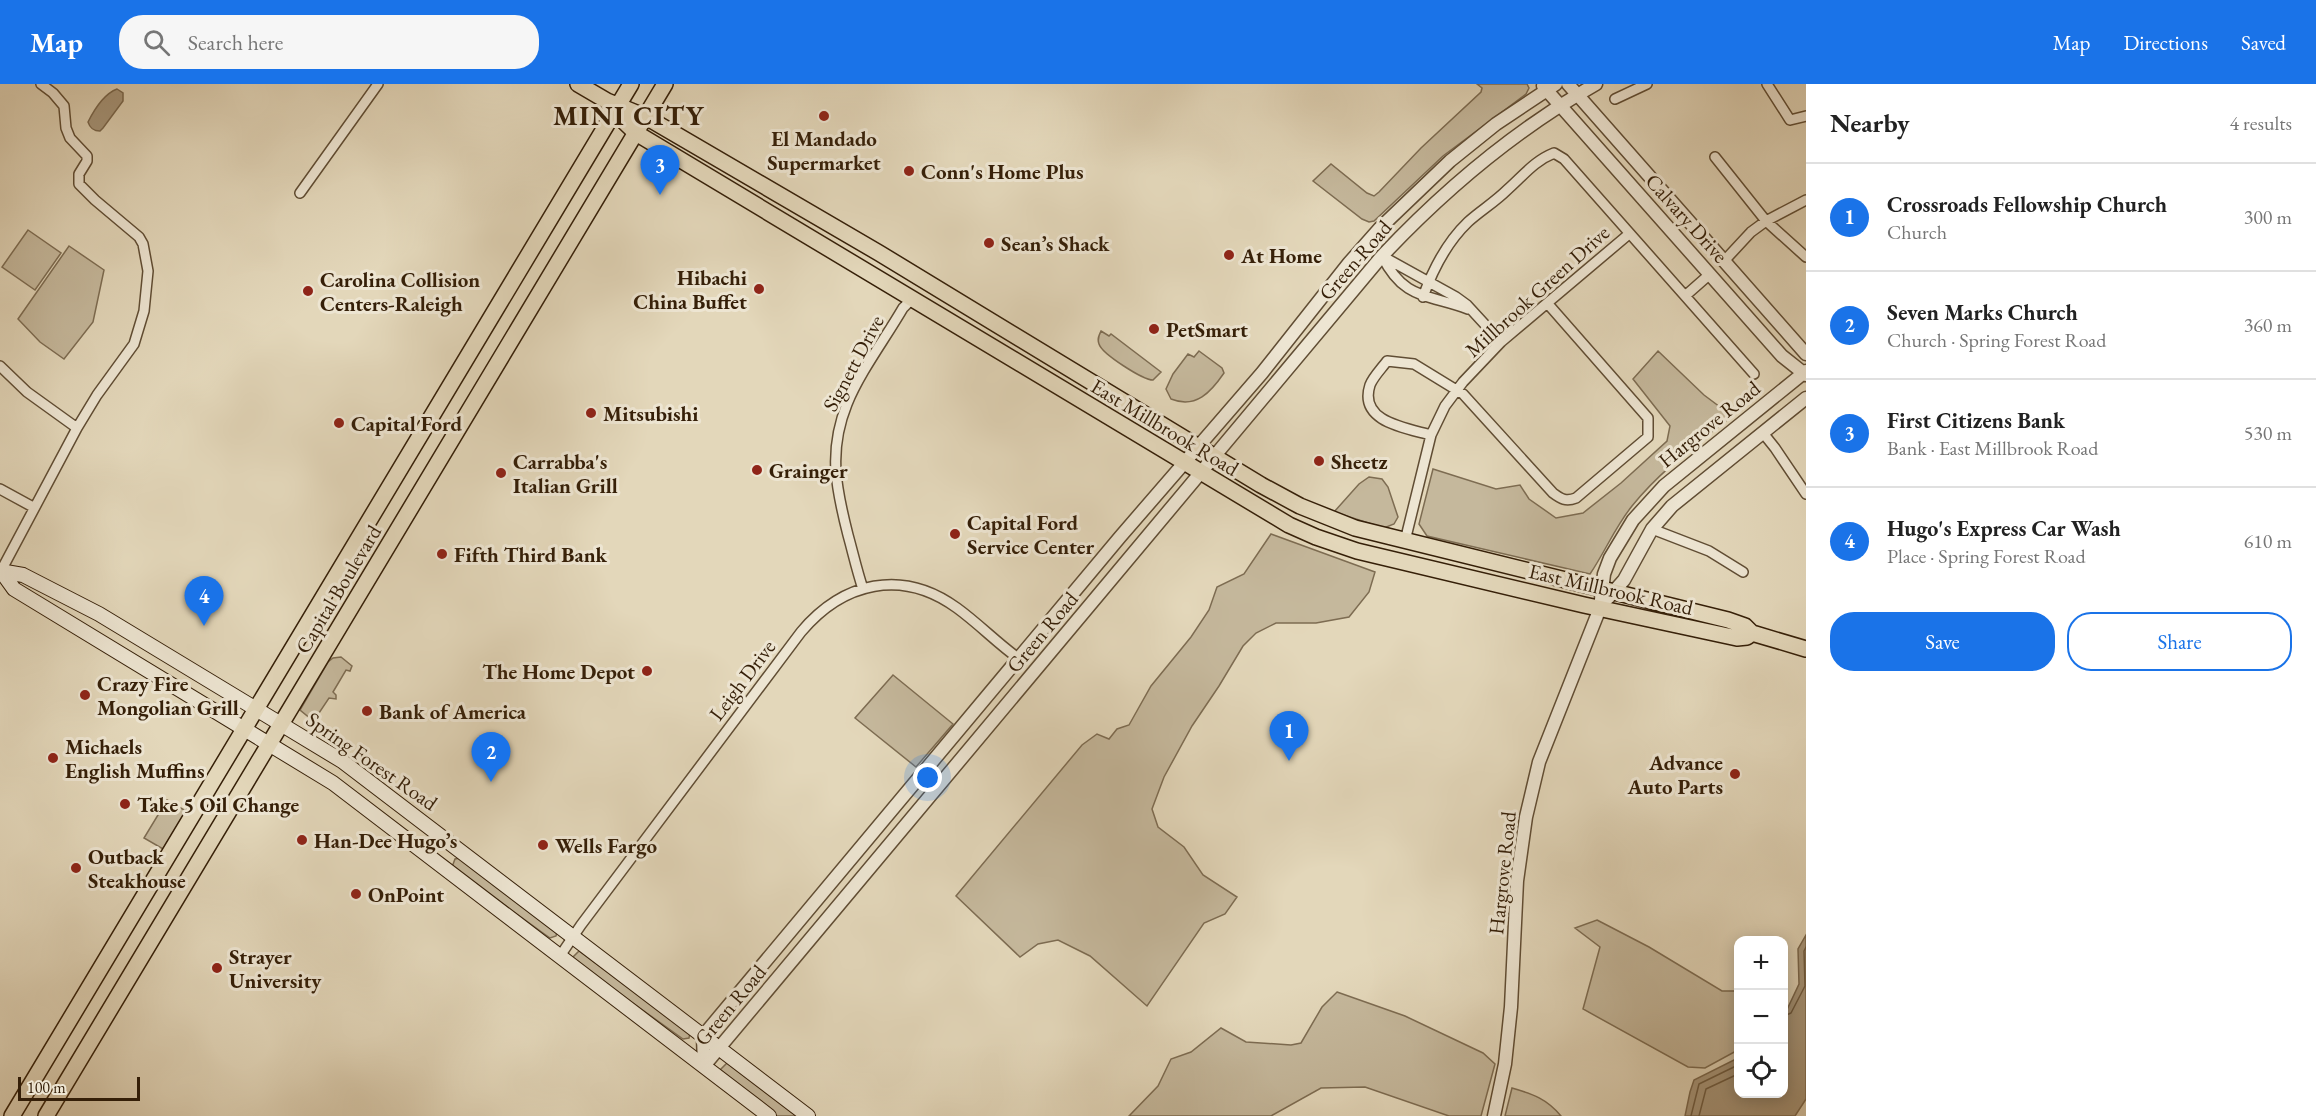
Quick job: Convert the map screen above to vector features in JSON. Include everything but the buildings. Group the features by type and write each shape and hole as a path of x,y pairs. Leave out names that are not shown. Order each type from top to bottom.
{"main road":[{"path":"578,84 613,106"},
{"name":"Capital Boulevard","path":"12,1116 613,106 631,84"},
{"name":"Capital Boulevard","path":"46,1116 665,84"},
{"name":"East Millbrook Road","path":"613,106 646,117 998,324 1274,492 1313,513 1355,528 1405,541 1609,589 1740,623 1752,633 1806,649"},
{"name":"East Millbrook Road","path":"613,106 636,133 1282,521 1339,545 1404,563 1737,638 1747,637 1752,633"},
{"path":"877,278 903,284 923,280"},
{"path":"912,299 933,296 968,316 998,324"},
{"name":"Spring Forest Road","path":"0,571 23,575 73,599 342,761 808,1116"},
{"name":"Spring Forest Road","path":"0,571 14,589 333,783 769,1116"},
{"path":"440,864 455,845"}],"street":[{"path":"0,571 77,428 97,395 134,344 144,311 148,271 145,249 139,237 95,200 80,184 79,174 87,161 87,156 70,138 66,128 64,106 41,84"},
{"path":"300,193 378,84"},
{"name":"Calvary Drive","path":"1568,84 1728,257 1806,354"},
{"name":"Green Road","path":"704,1066 1382,256 1425,212 1515,135 1596,84"},
{"path":"1615,99 1647,84"},
{"path":"1767,84 1790,120 1806,116"},
{"name":"Calvary Drive","path":"1548,86 1560,106 1782,356 1805,373"},
{"name":"Green Road","path":"704,1066 703,1036 1018,658 1262,373 1368,241 1449,161 1548,86"},
{"path":"1423,297 1428,281 1448,244 1468,222 1506,191 1539,159 1554,153 1564,159 1755,374"},
{"path":"1715,158 1766,221 1806,257"},
{"name":"Calvary Drive","path":"1728,257 1751,232 1766,221 1806,200"},
{"name":"Millbrook Green Drive","path":"1405,541 1431,435 1445,406 1501,342 1629,234"},
{"path":"1368,241 1404,286 1423,297 1473,311"},
{"path":"1382,256 1456,297 1473,311 1501,342"},
{"path":"1685,296 1728,257"},
{"name":"Signett Drive","path":"863,589 836,483 835,453 839,429 848,402 903,309 912,299"},
{"path":"1431,435 1376,416 1368,401 1371,384 1387,362 1414,364 1457,390 1477,407 1553,493 1562,500 1570,501 1576,498 1648,437 1648,418 1548,304"},
{"path":"0,366 27,392 77,428"},
{"path":"1262,373 1275,384"},
{"name":"Hargrove Road","path":"1494,1116 1505,1064 1511,1010 1517,881 1527,810 1543,753 1609,589 1610,558 1633,520 1653,497 1805,373"},
{"name":"Hargrove Road","path":"1609,589 1624,580 1652,528 1672,506 1806,398"},
{"path":"1763,433 1806,494"},
{"path":"1687,467 1701,481"},
{"path":"0,489 33,507"},
{"path":"1652,528 1709,551 1743,572"},
{"name":"Leigh Drive","path":"560,956 801,632 820,611 833,601 863,589 884,585 902,585 926,591 956,607 1018,658"},
{"path":"1018,658 1035,670"},
{"path":"890,812 906,825"},
{"path":"850,860 865,874"}],"shaded area":[{"path":"1477,84 1527,84 1529,88 1526,94 1443,156 1374,221 1369,222 1362,219 1313,181 1331,164 1374,196 1481,92 1482,88"},
{"path":"28,230 61,253 35,290 2,267"},
{"path":"69,246 104,270 93,322 64,359 40,342 18,319"},
{"path":"1101,331 1109,336 1111,334 1161,372 1153,380 1123,366 1107,354 1099,344"},
{"path":"1199,351 1222,368 1224,373 1202,397 1188,402 1171,399 1166,389 1173,374 1188,354 1194,357"},
{"path":"1658,351 1704,395 1732,416 1679,458 1643,493 1620,522 1590,574 1427,536 1419,524 1433,469 1496,489 1520,485 1529,499 1556,518 1583,513 1621,483 1667,441 1670,426 1633,379"},
{"path":"1369,477 1382,479 1388,487 1398,517 1394,524 1384,528 1334,512 1359,484"},
{"path":"1271,534 1375,572 1369,592 1349,617 1316,623 1276,623 1256,633 1243,646 1192,726 1164,777 1152,809 1158,827 1184,847 1203,875 1237,897 1225,914 1204,923 1147,1006 1090,956 1058,940 1038,944 1020,957 956,896 1082,745 1097,734 1109,739 1117,729 1129,725 1151,686 1191,637 1209,610 1217,587 1244,574"},
{"path":"341,657 352,666 350,671 346,670 333,692 336,699 329,698 315,719 311,719 300,710 328,662 333,658"},
{"path":"893,675 953,724 916,767 855,718"},
{"path":"167,800 186,811 163,849 144,838"},
{"path":"460,858 557,932 556,936 550,938 452,867 455,859"},
{"path":"1597,920 1649,947 1722,991 1734,991 1734,1052 1705,1068 1688,1067 1583,1009 1600,947 1575,928"},
{"path":"579,951 690,1033 689,1038 683,1039 574,961 573,957"},
{"path":"1337,992 1405,1016 1483,1053 1495,1064 1481,1116 1449,1116 1365,1087 1321,1088 1271,1116 1129,1116 1158,1086 1171,1059 1191,1052 1221,1028 1246,1042 1291,1045 1301,1043 1322,1007"},
{"path":"727,1063 797,1116 776,1116 719,1071"},
{"path":"1512,1088 1539,1098 1561,1116 1505,1116"}],"water":[{"path":"117,89 123,93 123,101 100,131 94,130 88,122 90,117 104,98"},
{"path":"1806,935 1806,1099 1795,1116 1685,1116 1694,1080 1734,1060 1734,1098 1788,1098 1788,1007 1799,984 1798,949"}],"place":[{"name":"El Mandado Supermarket","path":"824,116"},
{"name":"Conn's Home Plus","path":"909,171"},
{"name":"First Citizens Bank","path":"660,195"},
{"name":"Sean’s Shack","path":"989,243"},
{"name":"At Home","path":"1229,255"},
{"name":"Hibachi China Buffet","path":"759,289"},
{"name":"Carolina Collision Centers-Raleigh","path":"308,291"},
{"name":"PetSmart","path":"1154,329"},
{"name":"Mitsubishi","path":"591,413"},
{"name":"Capital Ford","path":"339,423"},
{"name":"Sheetz","path":"1319,461"},
{"name":"Grainger","path":"757,470"},
{"name":"Carrabba's Italian Grill","path":"501,473"},
{"name":"Capital Ford Service Center","path":"955,534"},
{"name":"Fifth Third Bank","path":"442,554"},
{"name":"Hugo's Express Car Wash","path":"204,626"},
{"name":"The Home Depot","path":"647,671"},
{"name":"Crazy Fire Mongolian Grill","path":"85,695"},
{"name":"Bank of America","path":"367,711"},
{"name":"Michaels English Muffins","path":"53,758"},
{"name":"Crossroads Fellowship Church","path":"1289,761"},
{"name":"Advance Auto Parts","path":"1735,774"},
{"name":"Seven Marks Church","path":"491,782"},
{"name":"Take 5 Oil Change","path":"125,804"},
{"name":"Han-Dee Hugo’s","path":"302,840"},
{"name":"Wells Fargo","path":"543,845"},
{"name":"Outback Steakhouse","path":"76,868"},
{"name":"OnPoint","path":"356,894"},
{"name":"Strayer University","path":"217,968"}],"district":[{"name":"MINI CITY","path":"629,115"}]}
